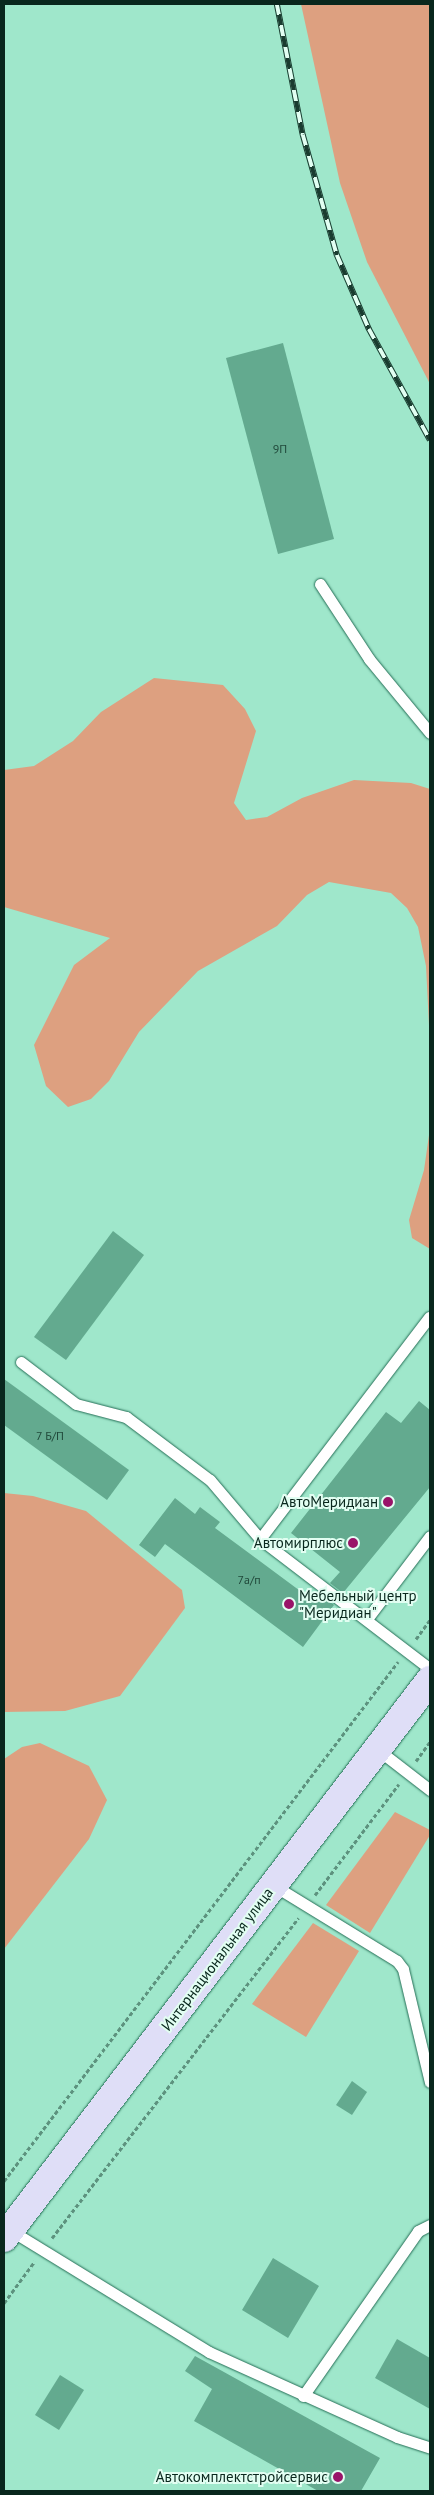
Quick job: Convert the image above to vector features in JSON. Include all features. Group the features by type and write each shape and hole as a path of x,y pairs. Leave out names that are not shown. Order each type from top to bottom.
{"main road":[{"name":"Интернациональная улица","path":"7,2234 430,1680"}],"lane":[{"path":"320,584 369,659 430,733"},
{"path":"260,1539 429,1317"},
{"path":"21,1362 76,1404 126,1417 210,1480 260,1539 430,1669"},
{"path":"366,1619 430,1536"},
{"path":"377,1749 430,1790"},
{"path":"273,1885 397,1961 403,1969 430,2082"},
{"path":"303,2396 418,2231 430,2225"},
{"path":"7,2234 42,2252 174,2333 303,2396 430,2448"}],"path":[{"path":"4,2181 430,1620"},
{"path":"4,2303 430,1742"}],"shaded area":[{"path":"301,4 430,4 430,384 367,262 340,183"},
{"path":"154,678 223,685 245,709 256,731 234,803 246,820 267,817 302,798 354,780 411,783 430,789 430,1045 426,966 418,927 407,908 391,893 329,882 307,895 277,926 198,971 139,1032 109,1081 91,1099 68,1107 46,1086 34,1045 74,965 110,938 4,907 4,770 34,766 73,741 101,712"},
{"path":"430,1128 430,1249 412,1238 409,1220 424,1170"},
{"path":"4,1493 33,1496 86,1511 182,1590 185,1608 120,1696 65,1711 4,1712"},
{"path":"40,1743 89,1766 107,1800 89,1839 4,1949 4,1759 22,1747"},
{"path":"395,1812 430,1830 430,1835 370,1933 326,1905"},
{"path":"313,1923 359,1951 306,2037 252,2004"}],"building":[{"path":"283,343 334,539 278,554 226,358"},
{"path":"113,1231 144,1255 66,1360 34,1337"},
{"path":"4,1379 129,1470 107,1500 4,1425"},
{"path":"419,1401 430,1410 430,1487 343,1593 330,1583 340,1572 291,1533 386,1412 401,1423"},
{"path":"175,1498 195,1514 200,1507 220,1522 215,1528 315,1602 321,1595 334,1605 303,1647 165,1544 155,1557 139,1545"},
{"path":"352,2081 367,2092 352,2115 336,2105"},
{"path":"273,2258 319,2286 288,2338 242,2310"},
{"path":"397,2339 430,2358 430,2409 375,2378"},
{"path":"195,2356 380,2458 361,2491 318,2491 194,2421 212,2389 185,2371"},
{"path":"60,2375 84,2390 59,2430 35,2415"}],"railway":[{"path":"277,4 303,135 337,255 369,329 430,440"}],"place":[{"name":"АвтоМеридиан","path":"388,1502"},
{"name":"Автомирплюс","path":"353,1543"},
{"name":"Мебельный центр \"Меридиан\"","path":"289,1604"},
{"name":"Автокомплектстройсервис","path":"338,2477"}]}
